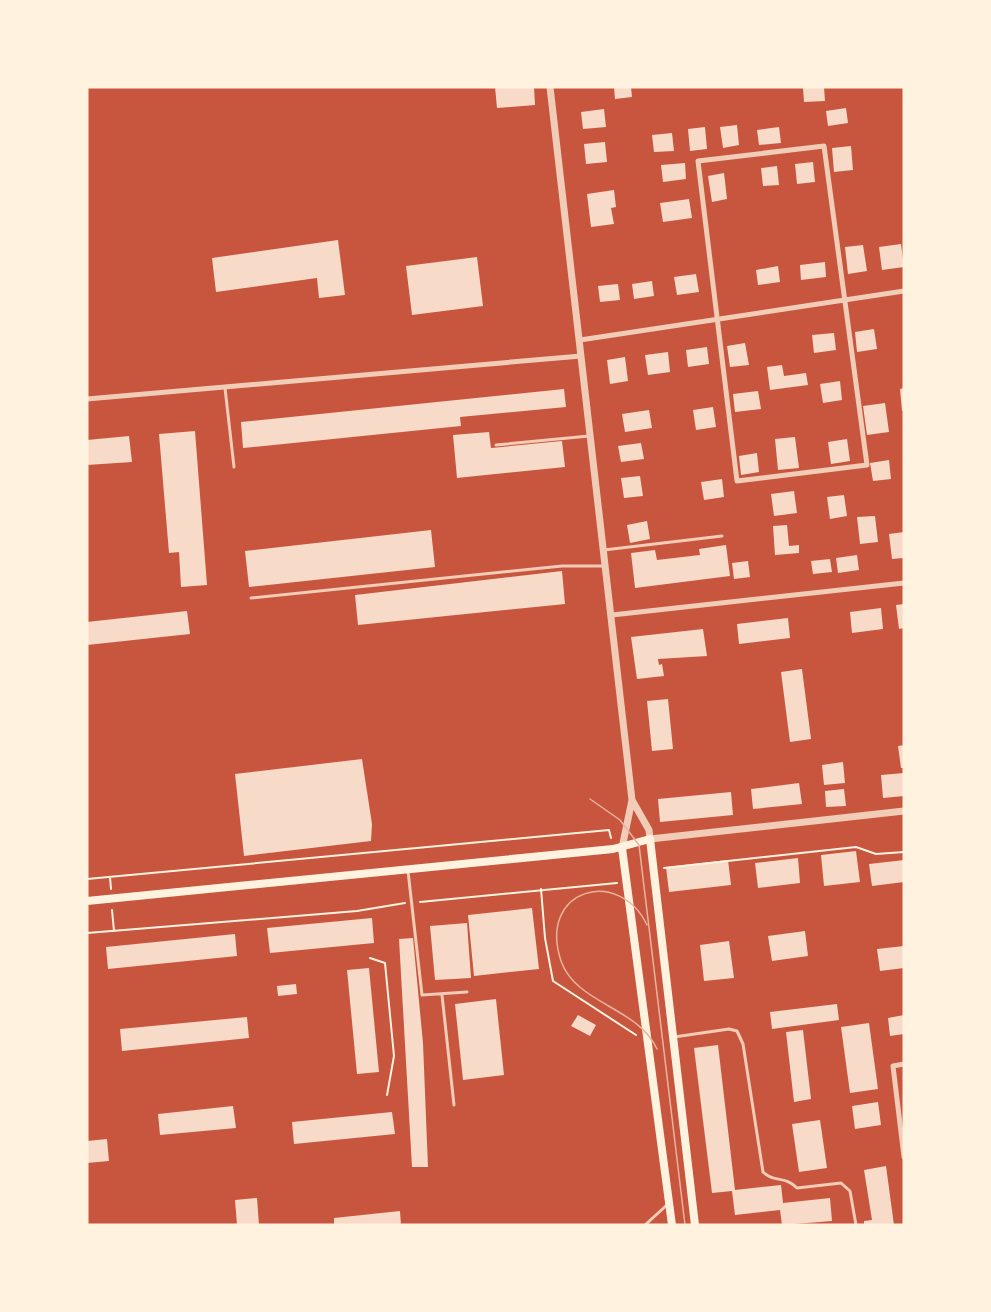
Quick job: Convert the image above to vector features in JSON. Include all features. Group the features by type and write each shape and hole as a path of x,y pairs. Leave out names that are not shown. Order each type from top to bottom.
{"main road":[{"path":"87,901 618,849 650,839 695,1225"},
{"path":"618,849 626,881 672,1225"}],"street":[{"path":"550,87 632,800 618,849"},
{"path":"824,147 867,465 736,481 716,319 698,161 824,147"},
{"path":"580,340 904,291"},
{"path":"87,399 581,356"},
{"path":"612,615 904,583"},
{"path":"632,800 649,830 650,839 904,811"},
{"path":"904,1064 893,1066 904,1157"}],"lane":[{"path":"225,386 234,467"},
{"path":"496,445 591,436"},
{"path":"604,550 722,536"},
{"path":"251,598 562,566 606,566"},
{"path":"407,869 422,995 467,992"},
{"path":"442,994 454,1106"},
{"path":"672,1037 729,1029 737,1031 744,1044 763,1172 768,1177 788,1179 797,1188 841,1183 850,1191 856,1225"},
{"path":"645,1225 669,1203"}],"path":[{"path":"87,879 609,830 618,849"},
{"path":"662,868 856,847 876,855 904,852"},
{"path":"87,933 357,912 411,903 626,881"},
{"path":"541,889 545,938 553,981 636,1036"},
{"path":"370,958 386,963 394,1056 387,1095"}],"building":[{"path":"495,87 534,87 535,105 497,108"},
{"path":"614,87 631,87 632,97 615,99"},
{"path":"824,87 825,101 804,102 803,88"},
{"path":"846,108 848,123 828,126 826,111"},
{"path":"604,109 606,127 583,129 581,112"},
{"path":"737,125 739,145 723,148 720,127"},
{"path":"705,127 707,149 690,151 688,129"},
{"path":"779,127 781,143 759,145 757,130"},
{"path":"672,133 674,151 654,152 652,135"},
{"path":"605,142 607,162 586,164 584,144"},
{"path":"851,146 853,170 834,172 832,148"},
{"path":"813,162 815,182 797,184 795,164"},
{"path":"685,163 686,179 663,182 661,165"},
{"path":"777,166 779,185 763,186 761,168"},
{"path":"724,173 727,199 712,202 708,176"},
{"path":"614,190 616,207 611,208 614,224 591,227 587,194"},
{"path":"689,199 692,218 663,222 660,203"},
{"path":"338,240 345,295 319,298 317,278 216,292 212,258"},
{"path":"901,244 904,267 882,270 879,247"},
{"path":"863,245 867,271 848,274 845,247"},
{"path":"477,257 483,306 412,315 406,266"},
{"path":"825,262 826,277 801,280 800,265"},
{"path":"778,266 780,282 758,285 756,270"},
{"path":"696,274 699,292 677,295 674,277"},
{"path":"652,281 654,296 634,299 632,284"},
{"path":"618,284 620,300 600,302 598,286"},
{"path":"874,329 877,349 857,352 855,332"},
{"path":"834,333 836,350 814,353 812,335"},
{"path":"745,343 749,365 730,367 727,346"},
{"path":"707,347 709,364 688,367 686,350"},
{"path":"668,352 670,372 648,375 645,355"},
{"path":"625,357 628,381 610,384 607,360"},
{"path":"782,365 784,376 806,373 808,385 770,390 767,367"},
{"path":"840,381 842,400 823,403 820,384"},
{"path":"904,388 904,410 902,411 900,389"},
{"path":"564,389 566,407 460,417 461,426 243,448 241,422"},
{"path":"758,391 761,409 735,412 733,394"},
{"path":"885,403 889,432 867,435 863,406"},
{"path":"713,407 716,427 696,430 693,410"},
{"path":"649,410 652,428 625,432 622,414"},
{"path":"195,431 207,585 181,587 179,552 169,553 159,434"},
{"path":"489,432 491,448 562,441 565,467 457,478 453,435"},
{"path":"129,436 132,462 87,465 87,440"},
{"path":"795,437 799,468 778,470 775,439"},
{"path":"847,439 850,461 831,464 828,442"},
{"path":"641,443 644,459 621,462 618,446"},
{"path":"757,453 759,472 741,475 739,456"},
{"path":"889,460 891,479 873,481 870,463"},
{"path":"640,476 643,496 624,498 621,478"},
{"path":"722,479 724,497 704,500 701,482"},
{"path":"794,491 797,513 774,516 771,494"},
{"path":"844,495 847,516 830,519 827,497"},
{"path":"875,516 878,542 860,544 857,517"},
{"path":"647,521 650,539 630,543 627,525"},
{"path":"787,525 789,546 799,545 799,553 775,555 773,526"},
{"path":"431,530 435,567 249,587 245,551"},
{"path":"904,532 904,558 892,559 889,534"},
{"path":"726,545 730,576 635,588 631,553 655,550 657,560 700,555 699,549"},
{"path":"857,555 859,570 838,573 836,558"},
{"path":"830,559 832,572 813,574 811,561"},
{"path":"748,561 750,577 734,579 732,563"},
{"path":"562,571 565,604 358,625 355,595"},
{"path":"904,604 904,628 899,629 896,605"},
{"path":"881,608 883,629 852,633 850,612"},
{"path":"187,611 190,634 87,645 87,622"},
{"path":"788,618 790,638 739,644 737,624"},
{"path":"703,629 707,656 658,659 659,665 662,664 664,676 637,679 631,637"},
{"path":"802,669 811,739 790,742 781,672"},
{"path":"668,699 673,749 652,751 647,701"},
{"path":"904,745 904,768 901,768 898,746"},
{"path":"362,759 372,824 371,841 244,856 235,774"},
{"path":"843,762 845,783 824,785 822,765"},
{"path":"904,773 904,796 883,798 881,775"},
{"path":"799,783 802,804 753,809 751,789"},
{"path":"844,789 846,806 826,807 825,791"},
{"path":"731,792 733,815 660,822 658,799"},
{"path":"856,851 860,882 824,886 821,855"},
{"path":"798,858 800,883 758,888 755,863"},
{"path":"728,860 731,885 669,892 666,867"},
{"path":"904,860 904,882 872,886 869,864"},
{"path":"532,908 539,969 474,976 468,915"},
{"path":"372,918 374,943 270,953 267,928"},
{"path":"467,923 471,978 435,980 430,926"},
{"path":"805,931 808,956 772,961 768,936"},
{"path":"235,934 237,956 108,969 106,947"},
{"path":"413,938 423,1043 428,1167 412,1167 399,939"},
{"path":"729,941 734,978 704,981 700,945"},
{"path":"904,946 904,968 880,971 877,949"},
{"path":"369,968 379,1072 357,1074 347,970"},
{"path":"296,984 297,994 278,996 277,986"},
{"path":"496,999 504,1075 463,1080 455,1004"},
{"path":"837,1004 839,1020 772,1029 770,1012"},
{"path":"578,1015 596,1025 590,1036 571,1026"},
{"path":"904,1015 904,1034 890,1036 888,1018"},
{"path":"247,1017 249,1038 122,1051 120,1029"},
{"path":"869,1023 878,1089 850,1093 841,1027"},
{"path":"803,1030 811,1099 794,1102 786,1032"},
{"path":"718,1045 735,1190 781,1185 783,1203 830,1198 832,1221 782,1225 780,1210 735,1215 732,1191 712,1193 694,1048"},
{"path":"878,1102 881,1125 855,1129 852,1106"},
{"path":"233,1106 236,1128 160,1135 158,1114"},
{"path":"392,1112 395,1134 294,1144 292,1122"},
{"path":"820,1120 827,1168 799,1172 792,1124"},
{"path":"107,1139 109,1161 87,1163 87,1141"},
{"path":"886,1166 894,1225 864,1225 864,1221 872,1220 864,1170"},
{"path":"257,1198 259,1225 237,1225 235,1200"},
{"path":"400,1211 401,1225 334,1225 334,1218"}],"tram line":[{"path":"590,799 620,820 639,845 685,1225"},
{"path":"647,925 634,907 618,896 601,891 584,894 570,902 560,917 557,936 561,961 569,975 593,997 636,1024 648,1035 657,1049"}]}
